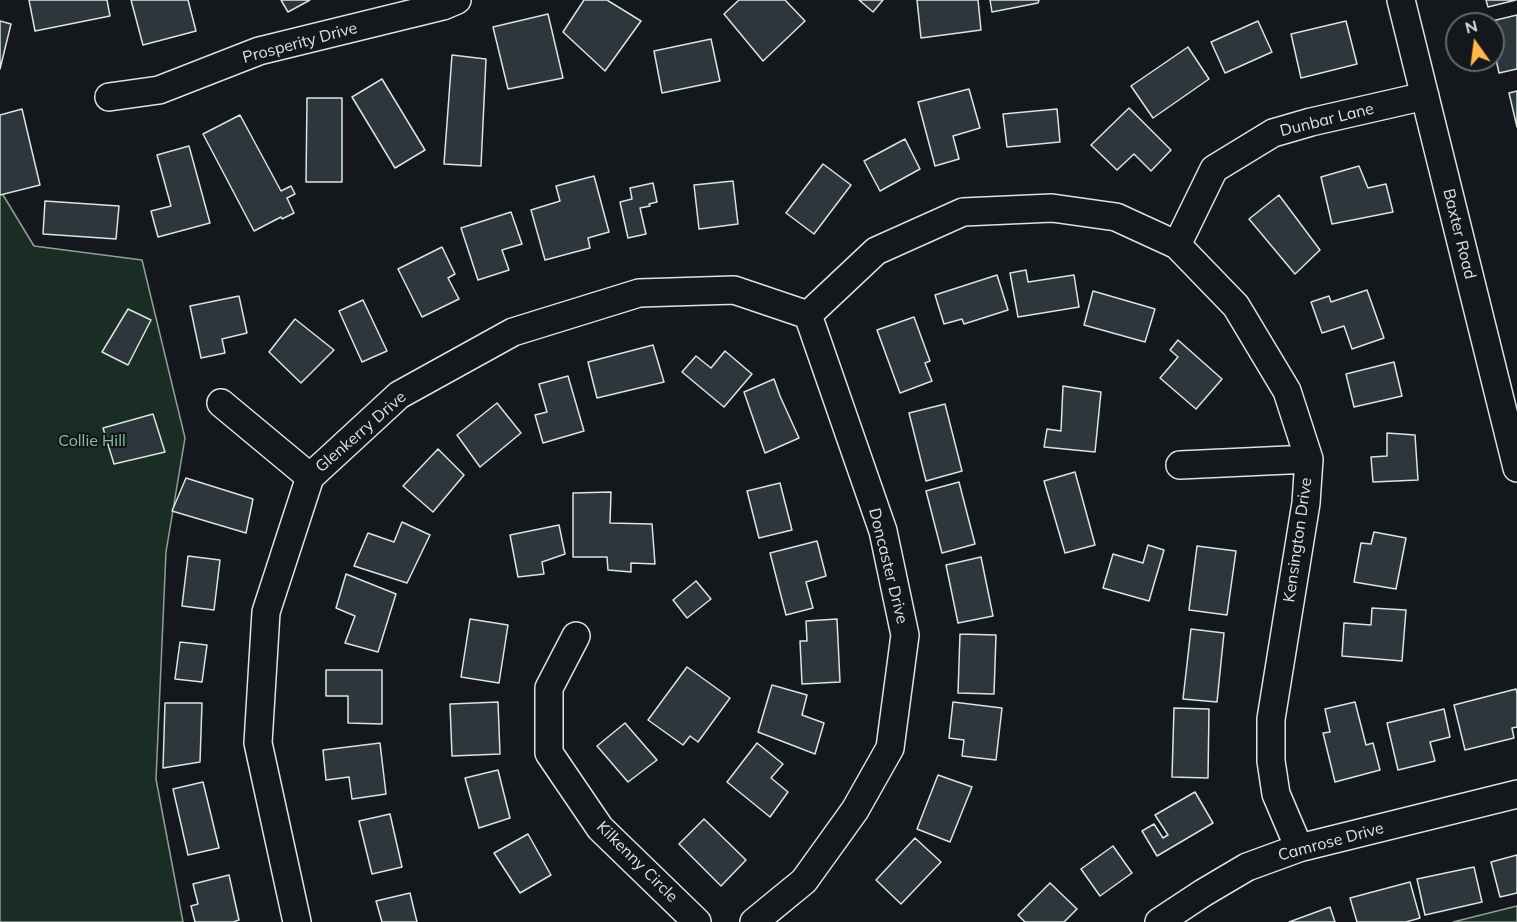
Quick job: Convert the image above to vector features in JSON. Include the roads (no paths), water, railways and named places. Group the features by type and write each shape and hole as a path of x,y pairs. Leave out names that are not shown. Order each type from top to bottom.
{"street":[{"name":"Prosperity Drive","path":"109,98 159,90 259,51 382,11 443,6 457,0"},
{"name":"Baxter Road","path":"1401,0 1517,468"},
{"name":"Dunbar Lane","path":"1177,245 1214,169 1273,133 1425,96"},
{"name":"Kensington Drive","path":"808,315 876,251 963,212 1052,208 1116,217 1177,245 1236,306 1287,391 1309,459 1306,503 1271,719 1271,761 1276,794 1299,848"},
{"name":"Glenkerry Drive","path":"297,922 258,743 266,612 310,477 399,395 513,332 639,293 734,290 808,315"},
{"name":"Doncaster Drive","path":"754,922 804,880 855,810 890,748 905,635 883,531 808,315"},
{"path":"221,403 310,477"},
{"path":"1180,465 1309,459"},
{"name":"Kilkenny Circle","path":"576,636 549,688 549,753 600,828 697,922"},
{"name":"Camrose Drive","path":"1159,922 1247,867 1299,848 1517,794"}],"park label":[{"name":"Collie Hill","path":"92,441"}]}
